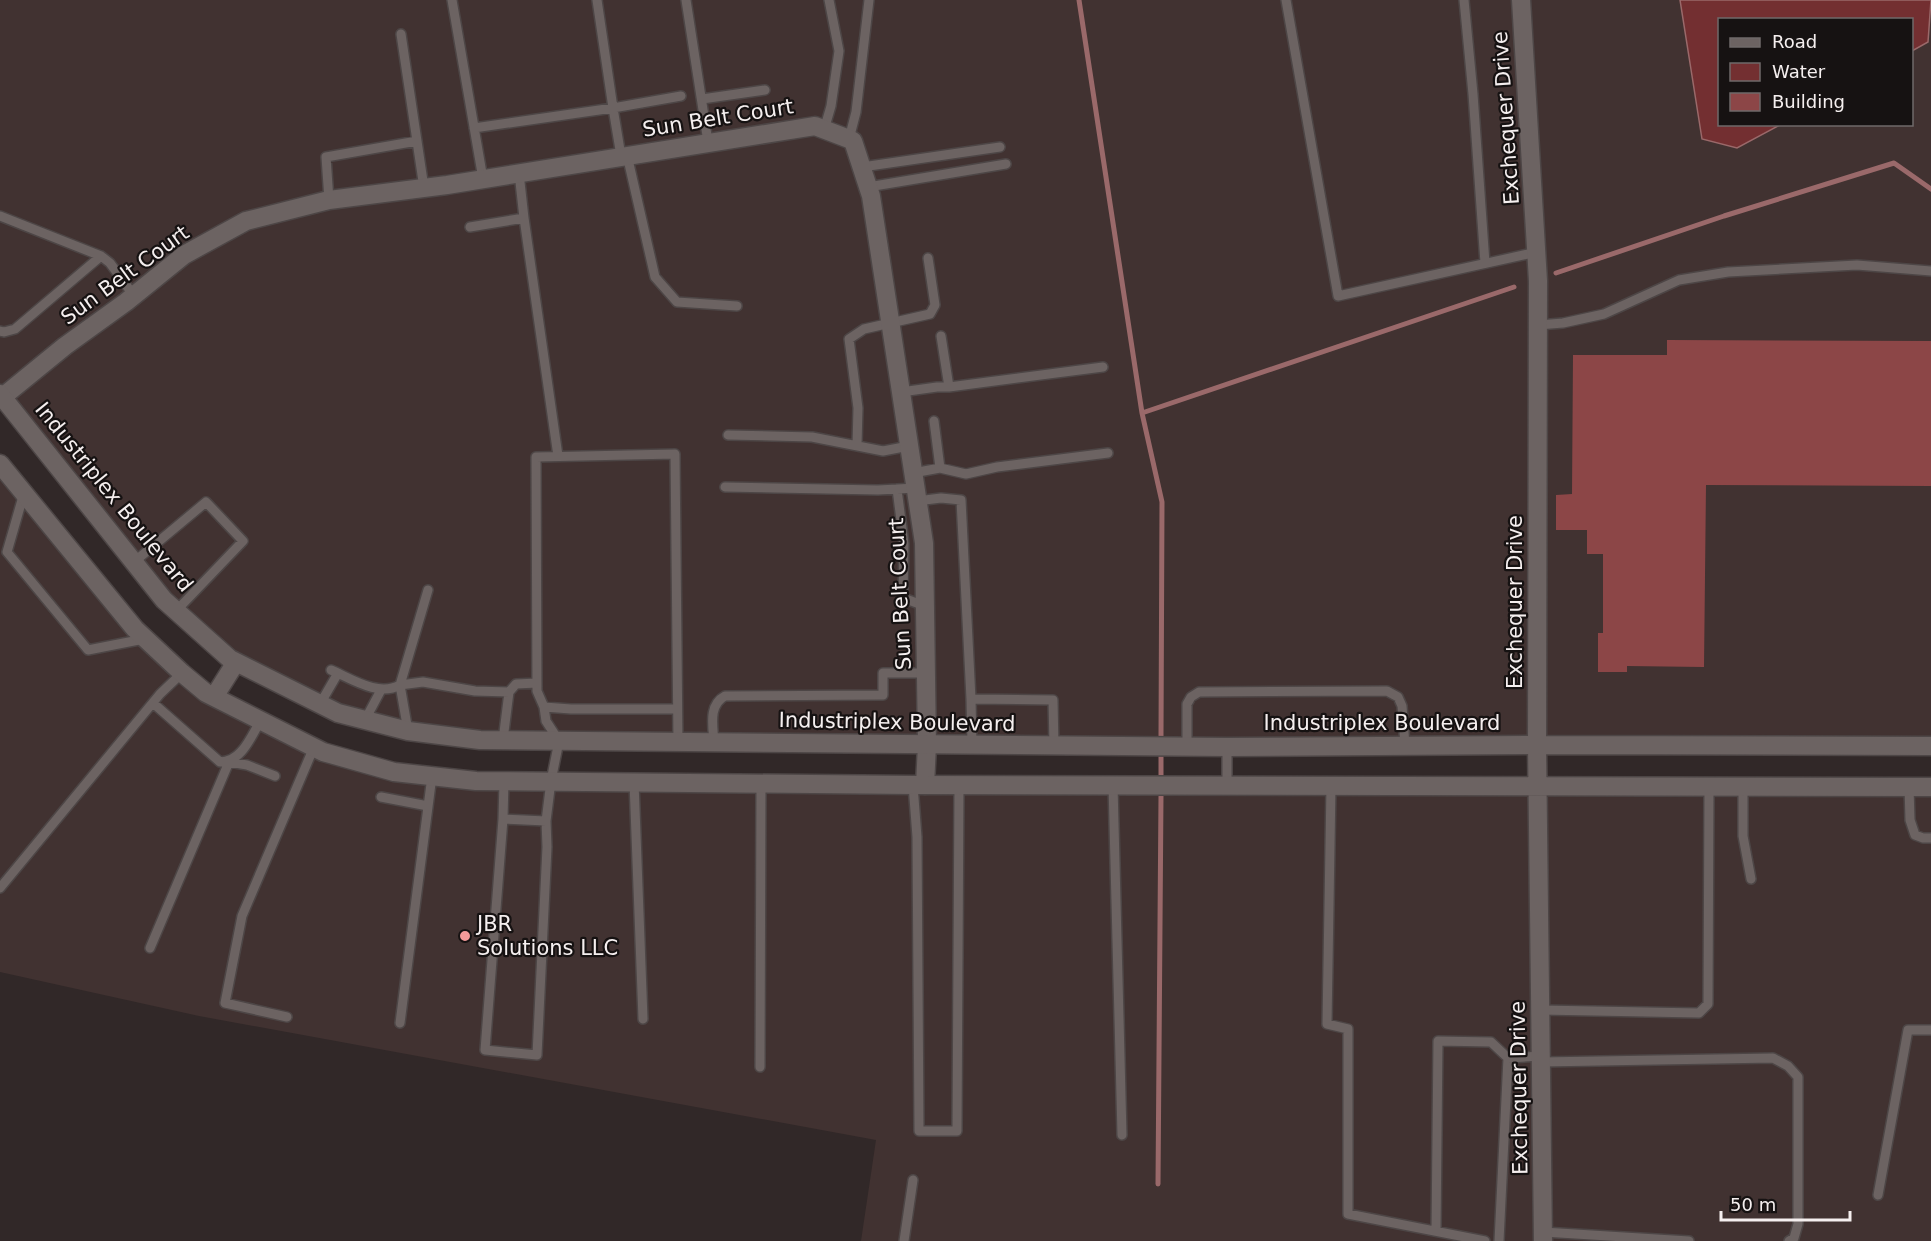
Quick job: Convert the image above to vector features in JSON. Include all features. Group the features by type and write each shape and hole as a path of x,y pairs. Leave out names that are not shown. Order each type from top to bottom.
{"street":[{"name":"Exchequer Drive","path":"1521,0 1537,252 1537,745 1543,1236"},
{"name":"Sun Belt Court","path":"1,396 134,296 184,255 246,221 329,200 424,188 815,126 849,139 853,141 868,187 924,543 927,745 919,785"},
{"name":"Industriplex Boulevard","path":"1,396 164,600 230,659 338,713 408,730 480,740 714,743 1227,747 1931,746"},
{"path":"0,464 144,639 182,673 214,696 323,752 394,772 476,781 551,782 1931,787"},
{"path":"214,696 236,662"}],"lane":[{"path":"452,0 483,179"},
{"path":"597,0 613,108 655,277 677,302 737,306"},
{"path":"686,0 708,142"},
{"path":"824,130 831,106 839,51 829,0"},
{"path":"849,139 856,112 869,0"},
{"path":"1286,0 1338,296 1537,252"},
{"path":"1464,0 1485,263"},
{"path":"401,34 424,188"},
{"path":"702,99 765,90"},
{"path":"474,128 681,96"},
{"path":"329,200 326,157 417,141"},
{"path":"861,167 1000,147"},
{"path":"868,187 1006,164"},
{"path":"519,173 558,456"},
{"path":"0,216 101,256 110,263 134,296"},
{"path":"470,227 524,218"},
{"path":"0,331 15,329 101,256"},
{"path":"857,445 858,408 849,339 864,329 930,314 935,305 928,258"},
{"path":"1538,325 1563,323 1604,314 1679,280 1728,272 1857,265 1931,271"},
{"path":"941,336 949,387"},
{"path":"901,392 1103,367"},
{"path":"934,421 940,468"},
{"path":"728,435 812,437 883,451 909,446"},
{"path":"940,468 966,474 998,467 1108,453"},
{"path":"504,781 485,1050 537,1054 547,859 546,821 559,741 546,721 537,692 536,457 675,454 678,742"},
{"path":"916,487 940,468"},
{"path":"725,487 897,489 916,487 941,498 961,500 972,745"},
{"path":"897,489 904,544 903,598 925,606"},
{"path":"24,493 7,552 88,651 144,639"},
{"path":"134,562 206,502 243,541 176,611"},
{"path":"408,730 400,685 428,590"},
{"path":"320,704 334,672 381,690 423,682 476,691 509,692"},
{"path":"0,888 153,703 182,673"},
{"path":"714,743 715,706 718,700 725,696 883,695 883,673 926,673"},
{"path":"503,740 509,692 516,684 537,683"},
{"path":"365,720 381,690"},
{"path":"1187,746 1187,704 1199,692 1387,692 1398,697 1402,706 1405,745"},
{"path":"971,699 1053,700 1054,746"},
{"path":"153,703 220,762 247,765 275,776"},
{"path":"543,707 677,710"},
{"path":"150,948 229,762 240,754 261,720"},
{"path":"287,1017 225,1003 242,916 314,747"},
{"path":"1227,747 1227,785"},
{"path":"400,1023 432,776"},
{"path":"634,782 643,1019"},
{"path":"760,1066 761,784"},
{"path":"919,785 917,837 918,1131 957,1131 959,785"},
{"path":"1113,785 1122,1136"},
{"path":"1331,786 1327,1024 1348,1029 1348,1214 1485,1241"},
{"path":"1743,786 1743,836 1751,879"},
{"path":"1540,1010 1699,1013 1708,1004 1708,787"},
{"path":"1909,787 1910,820 1915,835 1931,838"},
{"path":"381,797 428,806"},
{"path":"503,819 546,821"},
{"path":"1878,1195 1908,1030 1931,1030"},
{"path":"1436,1231 1438,1041 1491,1042 1508,1058 1773,1058 1788,1066 1798,1077 1798,1224 1794,1238 1789,1241"},
{"path":"1500,1241 1508,1058"},
{"path":"904,1241 913,1180"},
{"path":"1543,1236 1689,1241"}],"shaded area":[{"path":"0,0 1931,0 1931,746 480,740 338,713 230,659 164,600 0,394"},
{"path":"0,464 182,673 323,752 394,772 1931,787 1931,1241 861,1241 876,1140 199,1016 0,972"}],"water":[{"path":"1680,0 1931,0 1928,42 1913,50 1913,18 1718,18 1718,126 1778,126 1737,148 1702,139"}],"building":[{"path":"1667,340 1931,341 1931,486 1706,485 1704,667 1627,666 1627,672 1598,672 1598,633 1603,633 1603,554 1587,554 1587,530 1556,530 1556,495 1572,494 1573,355 1667,355"}],"waterway":[{"path":"1079,0 1142,413 1514,287"},
{"path":"1556,273 1724,216 1894,163 1931,189"},
{"path":"1142,413 1162,502 1161,736"},
{"path":"1161,756 1161,775"},
{"path":"1158,1184 1161,795"}],"place":[{"name":"JBR Solutions LLC","path":"465,936"}]}
